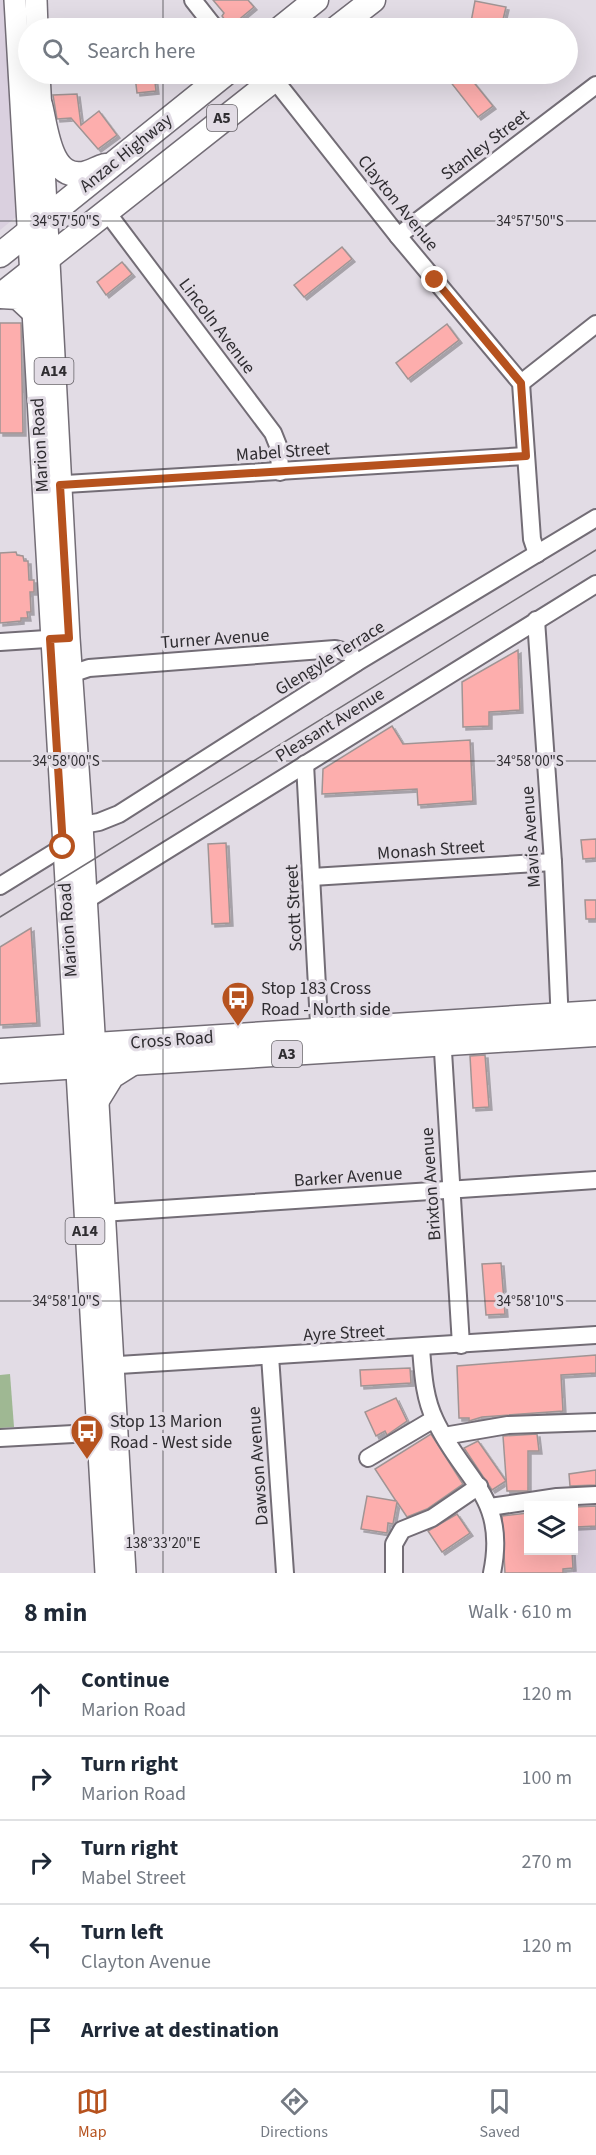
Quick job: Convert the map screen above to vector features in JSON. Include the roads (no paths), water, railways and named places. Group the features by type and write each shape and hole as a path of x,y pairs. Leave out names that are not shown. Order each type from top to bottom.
{"highway":[{"path":"294,18 316,0"},
{"path":"350,18 374,0"},
{"name":"Anzac Highway","path":"0,255 212,84"},
{"path":"217,84 212,100 222,108 249,97"},
{"name":"Anzac Highway","path":"0,296 266,84"},
{"path":"40,105 54,159 64,171 81,174 114,163"},
{"path":"0,296 18,297 32,310"},
{"name":"Cross Road","path":"560,1026 596,1013"},
{"name":"Cross Road","path":"0,1051 39,1059 560,1026 596,1034"},
{"name":"Cross Road","path":"0,1071 39,1059"}],"main road":[{"name":"Marion Road","path":"15,0 18,31"},
{"path":"36,0 37,18"},
{"name":"Marion Road","path":"23,84 37,225 59,638 63,847 82,1009 107,1432 125,1573"},
{"name":"Marion Road","path":"37,225 39,84"},
{"name":"Marion Road","path":"39,264 32,310 51,485"},
{"name":"Marion Road","path":"59,638 80,671 85,901 82,1009"},
{"path":"82,1009 109,1030 132,1054 113,1077 87,1100 39,1059 82,1009"},
{"name":"Marion Road","path":"87,1100 102,1213 103,1366"},
{"name":"Marion Road","path":"106,1573 107,1432"}],"street":[{"path":"194,0 208,18"},
{"name":"Clayton Avenue","path":"283,84 398,236 521,383"},
{"name":"Stanley Street","path":"398,236 596,85"},
{"name":"Lincoln Avenue","path":"106,211 273,433 279,448 280,472"},
{"path":"537,554 532,539 521,383 596,324"},
{"name":"Mabel Street","path":"51,485 526,456"},
{"name":"Glengyle Terrace","path":"82,825 99,822 119,814 357,663 596,518"},
{"name":"Pleasant Avenue","path":"85,901 596,584"},
{"name":"Mavis Avenue","path":"536,620 553,862 560,1026"},
{"path":"0,642 59,638"},
{"name":"Turner Avenue","path":"80,671 334,649 350,653 357,663"},
{"name":"Scott Street","path":"305,764 320,1040"},
{"path":"0,886 63,847"},
{"name":"Monash Street","path":"312,878 553,862"},
{"name":"Brixton Avenue","path":"442,1032 461,1345"},
{"name":"Barker Avenue","path":"102,1213 596,1180"},
{"name":"Ayre Street","path":"103,1366 421,1348 596,1335"},
{"path":"421,1348 424,1383 434,1419 479,1486 490,1507 495,1534 492,1573"},
{"name":"Dawson Avenue","path":"270,1356 285,1573"},
{"path":"368,1458 434,1419"},
{"path":"444,1436 508,1425 596,1422"},
{"path":"0,1438 107,1432"},
{"path":"394,1573 394,1544 402,1530 432,1518 479,1486"},
{"path":"490,1507 557,1497 596,1495"}],"tram line":[{"path":"0,917 596,550"}],"place":[{"name":"Stop 183 Cross Road - North side","path":"238,1027"},
{"name":"Stop 13 Marion Road - West side","path":"87,1460"}]}
